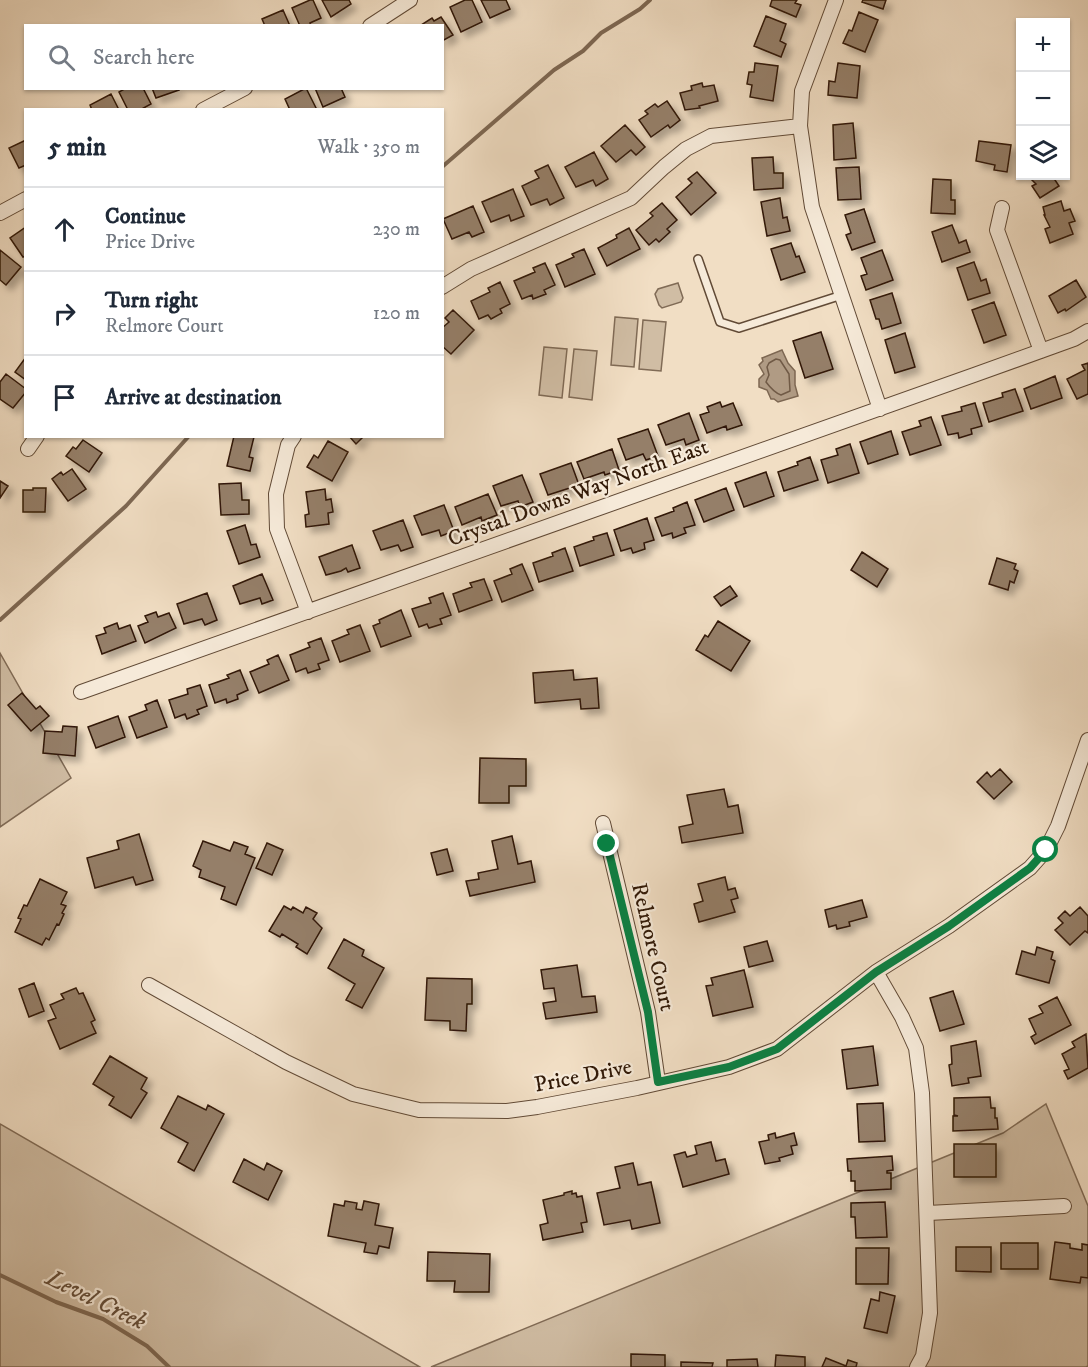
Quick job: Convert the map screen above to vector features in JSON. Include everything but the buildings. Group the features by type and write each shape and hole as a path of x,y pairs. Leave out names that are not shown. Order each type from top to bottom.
{"street":[{"path":"373,24 410,0"},
{"path":"836,0 802,91 800,126 812,207 880,409"},
{"path":"207,108 241,90"},
{"path":"444,286 471,269 631,198 663,167 686,149 711,135 800,126"},
{"path":"0,213 24,200"},
{"path":"1002,208 997,230 1041,351"},
{"name":"Crystal Downs Way North East","path":"81,692 880,409 1088,332"},
{"path":"28,449 36,438"},
{"path":"293,438 288,445 276,494 277,529 308,612"},
{"name":"Price Drive","path":"148,985 286,1062 353,1094 419,1110 507,1111 560,1103 729,1067 777,1049 876,972 949,926 1030,868 1046,850 1058,826 1088,740"},
{"name":"Relmore Court","path":"603,823 648,1012 658,1082"},
{"path":"876,972 902,1017 916,1048 922,1093 930,1314 923,1356 917,1367"},
{"path":"928,1213 1064,1206"}],"lane":[{"path":"698,259 720,322 739,328 842,295"}],"shaded area":[{"path":"678,283 683,298 681,302 662,308 655,294 658,289"},
{"path":"615,317 638,319 634,367 611,365"},
{"path":"643,320 666,322 661,371 639,369"},
{"path":"544,347 567,349 562,398 539,395"},
{"path":"574,349 597,351 592,400 569,397"},
{"path":"0,653 71,778 0,827"},
{"path":"1046,1104 1088,1206 1088,1366 1086,1367 431,1367 1003,1133"},
{"path":"0,1124 420,1367 0,1367"}],"water":[{"path":"782,350 795,371 798,396 778,402 771,399 767,390 759,387 759,379 764,374 759,365 763,361 762,358"}],"waterway":[{"path":"444,165 554,70 583,51 601,33 640,9 650,0"},
{"path":"0,620 126,506 187,438"},
{"name":"Level Creek","path":"0,1275 56,1302 103,1319 147,1346 169,1367"}],"route":[{"path":"607,844 648,1012 658,1082 729,1067 777,1049 876,972 949,926 1030,868 1046,850"}]}
